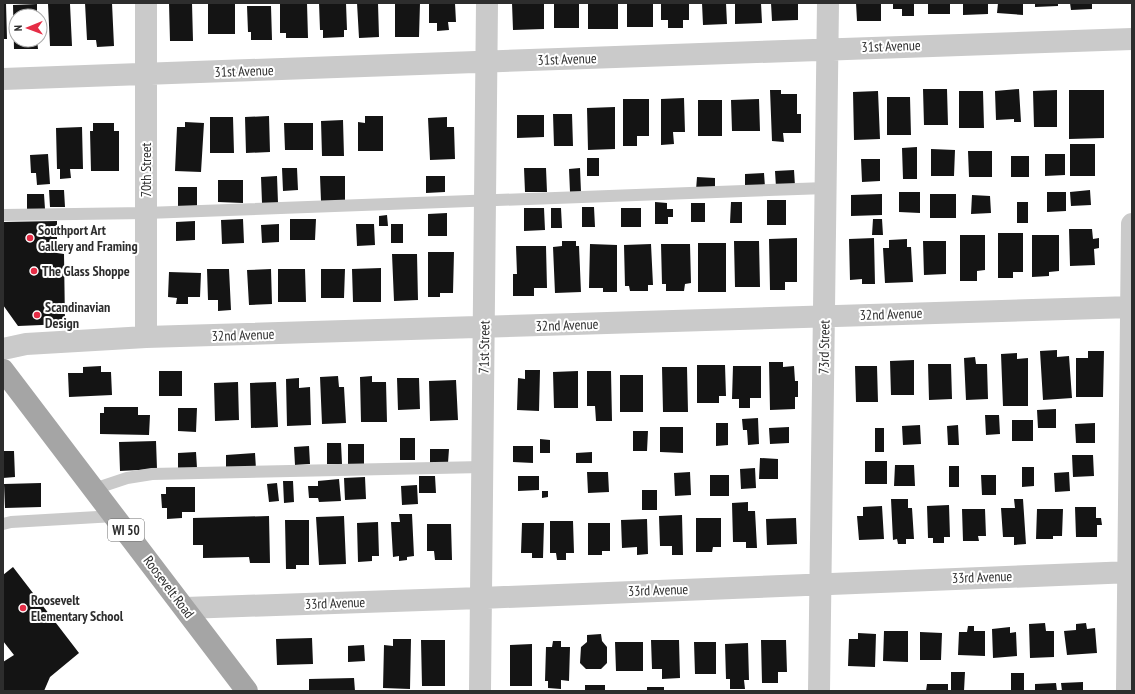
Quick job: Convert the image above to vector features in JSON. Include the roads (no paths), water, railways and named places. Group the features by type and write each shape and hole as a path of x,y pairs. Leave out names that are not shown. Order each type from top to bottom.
{"main road":[{"name":"Roosevelt Road","path":"3,370 10,387 94,489 247,691"}],"street":[{"name":"70th Street","path":"146,3 146,337"},
{"name":"71st Street","path":"480,691 487,3"},
{"name":"73rd Street","path":"819,691 828,3"},
{"name":"31st Avenue","path":"3,79 828,48 1132,39"},
{"path":"1126,691 1130,572 1132,224"},
{"name":"32nd Avenue","path":"3,349 26,344 146,337 484,328 1131,307"},
{"name":"33rd Avenue","path":"185,608 481,598 821,583 1130,572"}],"lane":[{"path":"3,215 146,213 826,188"},
{"path":"94,489 127,478 152,474 482,467"},
{"path":"3,524 11,522 115,516"}],"place":[{"name":"Southport Art Gallery and Framing","path":"30,238"},
{"name":"The Glass Shoppe","path":"34,271"},
{"name":"Scandinavian Design","path":"37,315"},
{"name":"Roosevelt Elementary School","path":"23,608"}]}
